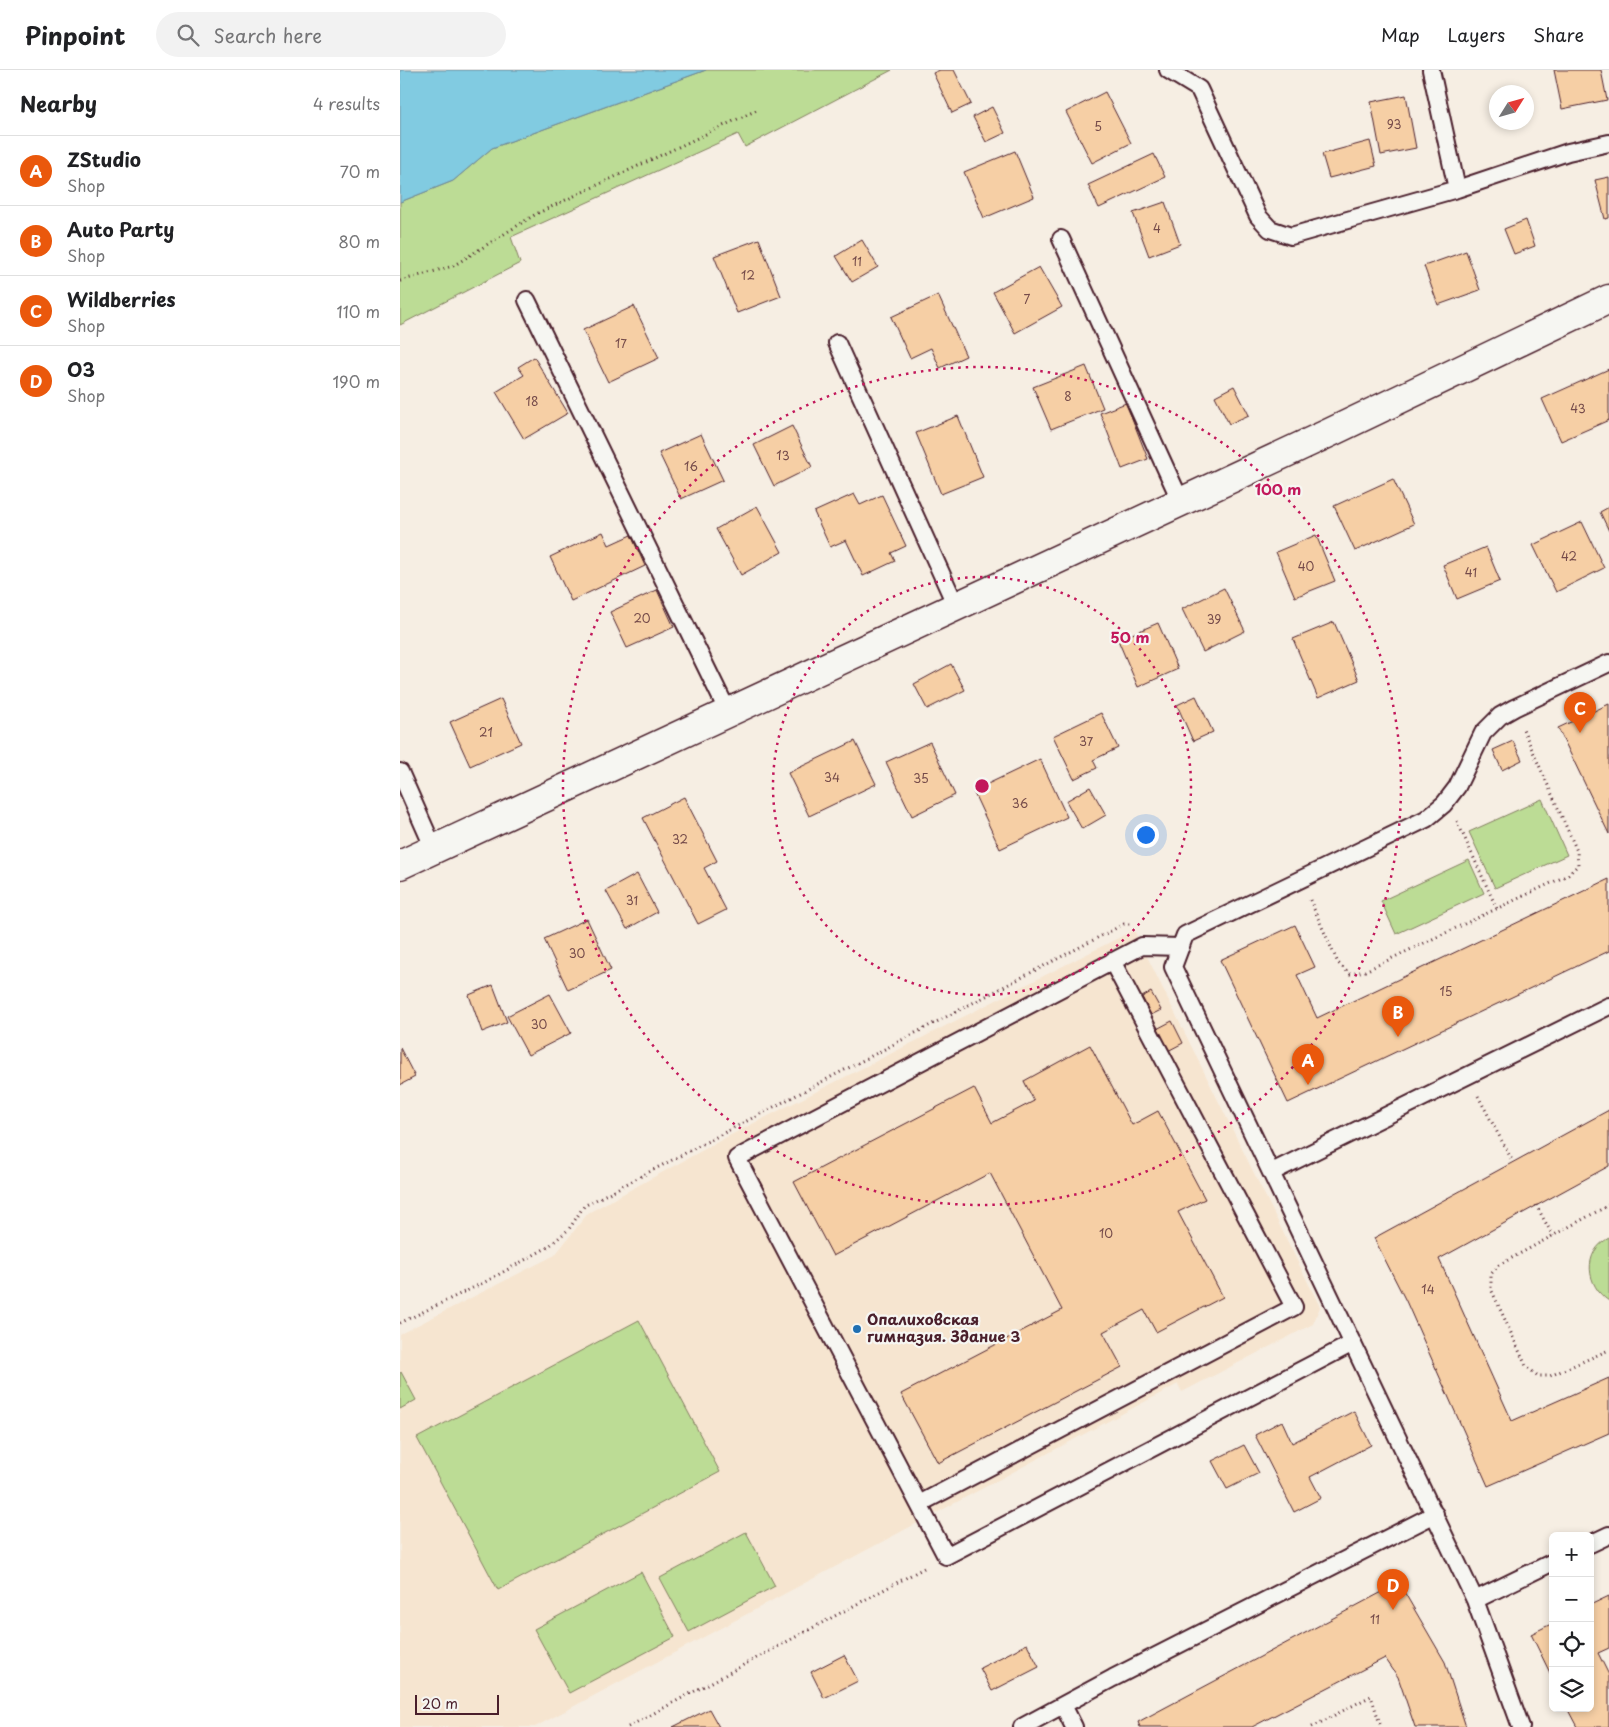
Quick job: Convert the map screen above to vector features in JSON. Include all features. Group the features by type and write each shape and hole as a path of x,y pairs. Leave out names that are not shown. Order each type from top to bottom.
{"street":[{"path":"400,865 1181,502 1609,299"}],"lane":[{"path":"1168,70 1199,89 1258,216 1270,230 1291,236 1457,189 1568,152 1609,143"},
{"path":"1431,70 1457,189"},
{"path":"1061,240 1181,502"},
{"path":"527,300 728,712"},
{"path":"837,343 956,606"},
{"path":"1521,1727 1475,1600 1173,967 1185,935 1426,819 1447,800 1457,787 1483,733 1500,716 1609,663"},
{"path":"400,772 434,849"},
{"path":"1181,947 1142,946 737,1158 946,1556 1353,1343"},
{"path":"919,1504 1294,1307 1112,961"},
{"path":"1272,1172 1609,1006"},
{"path":"1022,1727 1121,1674 1434,1514"},
{"path":"1594,1542 1609,1535"},
{"path":"1475,1600 1549,1564"},
{"path":"1063,1705 1074,1727"}],"path":[{"path":"400,280 453,266 536,214 759,109"},
{"path":"1301,879 1338,963 1350,974 1365,971 1568,875 1578,865 1578,851 1514,708"},
{"path":"1447,800 1497,909"},
{"path":"1467,1076 1513,1162"},
{"path":"1536,1205 1553,1236"},
{"path":"1609,1205 1499,1265 1491,1274 1491,1289 1526,1366 1538,1376 1550,1376 1609,1350"},
{"path":"628,1727 946,1556"},
{"path":"1312,1727 1371,1696 1381,1727"},
{"path":"1376,1727 1378,1718"}],"shaded area":[{"name":"Опалиховская гимназия. Здание 3","path":"1134,930 1320,1307 1313,1324 1182,1392 1178,1384 535,1727 400,1727 400,1334 555,1255 588,1213 725,1138"}],"green space":[{"path":"706,70 892,70 745,147 738,134 511,237 520,263 400,325 400,202 453,181 492,148"},
{"path":"1542,799 1567,855 1495,888 1469,832"},
{"path":"1469,860 1484,893 1396,934 1381,901"},
{"path":"1609,1238 1609,1301 1601,1295 1596,1287 1590,1269 1594,1252 1600,1244"},
{"path":"639,1320 720,1472 498,1590 417,1438"},
{"path":"400,1373 416,1400 400,1409"},
{"path":"746,1532 775,1586 689,1632 660,1578"},
{"path":"641,1572 675,1637 569,1693 534,1629"}],"water":[{"path":"400,70 706,70 492,148 453,181 400,202"}],"building":[{"path":"940,70 954,70 971,104 952,113 933,73"},
{"path":"1554,70 1601,70 1607,100 1562,109"},
{"path":"1105,92 1131,143 1092,163 1066,112"},
{"path":"1406,95 1416,148 1381,155 1371,102"},
{"path":"992,107 1005,133 986,142 973,117"},
{"path":"1370,141 1376,166 1329,178 1322,154"},
{"path":"1015,151 1034,197 984,218 964,172"},
{"path":"1154,154 1165,177 1099,208 1088,185"},
{"path":"1609,177 1609,218 1605,219 1595,180"},
{"path":"1165,202 1180,244 1149,256 1133,213"},
{"path":"1526,220 1535,246 1514,254 1504,229"},
{"path":"759,239 781,296 737,313 714,256"},
{"path":"862,240 878,267 852,282 836,256"},
{"path":"1466,251 1480,290 1438,305 1424,266"},
{"path":"1039,267 1062,307 1015,333 993,292"},
{"path":"938,295 966,356 940,368 931,348 910,358 891,317"},
{"path":"634,306 659,358 608,382 583,330"},
{"path":"534,357 568,413 524,439 496,392 524,375 518,367"},
{"path":"1086,366 1103,408 1051,429 1033,387"},
{"path":"1609,369 1609,420 1561,441 1542,399"},
{"path":"1234,386 1249,415 1229,424 1215,396"},
{"path":"1126,403 1148,459 1122,469 1100,413"},
{"path":"958,416 983,477 941,494 916,433"},
{"path":"792,426 812,467 774,486 754,445"},
{"path":"701,434 723,480 681,499 659,453"},
{"path":"1393,479 1414,524 1355,551 1334,506"},
{"path":"854,494 860,505 882,495 906,546 891,553 895,561 863,576 846,540 830,547 814,512"},
{"path":"757,506 782,552 741,575 716,529"},
{"path":"1609,507 1609,531 1600,512"},
{"path":"1582,522 1604,568 1556,592 1533,545"},
{"path":"603,532 609,545 631,535 645,566 571,601 550,557"},
{"path":"1316,535 1335,581 1295,597 1276,552"},
{"path":"1486,547 1500,581 1457,599 1443,565"},
{"path":"1224,588 1245,631 1203,652 1182,609"},
{"path":"657,590 674,627 627,648 610,612"},
{"path":"1334,622 1359,680 1318,698 1293,639"},
{"path":"1158,623 1178,669 1138,687 1118,640"},
{"path":"951,664 965,690 927,709 914,684"},
{"path":"1196,696 1213,732 1193,741 1177,705"},
{"path":"501,699 521,743 470,766 450,722"},
{"path":"1609,704 1609,834 1558,728"},
{"path":"1101,713 1118,748 1093,760 1097,768 1074,779 1053,736"},
{"path":"855,741 876,784 809,816 788,773"},
{"path":"1513,741 1522,760 1502,770 1493,750"},
{"path":"930,742 955,795 912,816 886,762"},
{"path":"1040,759 1067,817 1000,849 973,791"},
{"path":"1090,787 1106,815 1082,829 1066,801"},
{"path":"684,797 717,861 704,868 726,910 698,924 643,818"},
{"path":"637,874 657,912 627,929 606,891"},
{"path":"1609,879 1609,951 1288,1103 1220,960 1295,925 1315,967 1297,975 1317,1018"},
{"path":"587,919 611,970 568,990 544,939"},
{"path":"493,985 507,1022 482,1032 469,995"},
{"path":"1151,992 1161,1010 1151,1015 1142,997"},
{"path":"550,994 571,1033 528,1055 507,1016"},
{"path":"1172,1021 1183,1043 1164,1053 1153,1031"},
{"path":"1090,1045 1132,1125 1158,1111 1205,1199 1178,1212 1223,1297 1156,1332 1144,1310 1103,1332 1122,1367 938,1463 901,1394 1062,1310 990,1173 833,1256 794,1182 974,1088 992,1123 1034,1101 1024,1081"},
{"path":"400,1048 415,1077 400,1085"},
{"path":"1609,1110 1609,1166 1439,1259 1512,1421 1609,1378 1609,1433 1488,1486 1406,1301 1374,1238"},
{"path":"1354,1411 1371,1445 1310,1477 1321,1498 1294,1512 1255,1435 1282,1421 1292,1443"},
{"path":"1244,1445 1259,1473 1227,1489 1212,1461"},
{"path":"1399,1583 1445,1662 1466,1727 1415,1727 1398,1677 1385,1658 1252,1727 1140,1727 1138,1722"},
{"path":"1609,1596 1609,1648 1598,1653 1609,1675 1609,1727 1577,1727 1569,1712 1594,1712 1594,1603"},
{"path":"1549,1625 1549,1671 1531,1634"},
{"path":"1027,1644 1039,1667 992,1691 980,1668"},
{"path":"844,1655 858,1681 824,1698 811,1672"},
{"path":"709,1709 719,1727 673,1727"}],"place":[{"name":"Wildberries","path":"1580,733"},
{"name":"Auto Party","path":"1398,1037"},
{"name":"ZStudio","path":"1308,1085"},
{"name":"Опалиховская гимназия. Здание 3","path":"857,1329"},
{"name":"О3","path":"1393,1610"}]}
